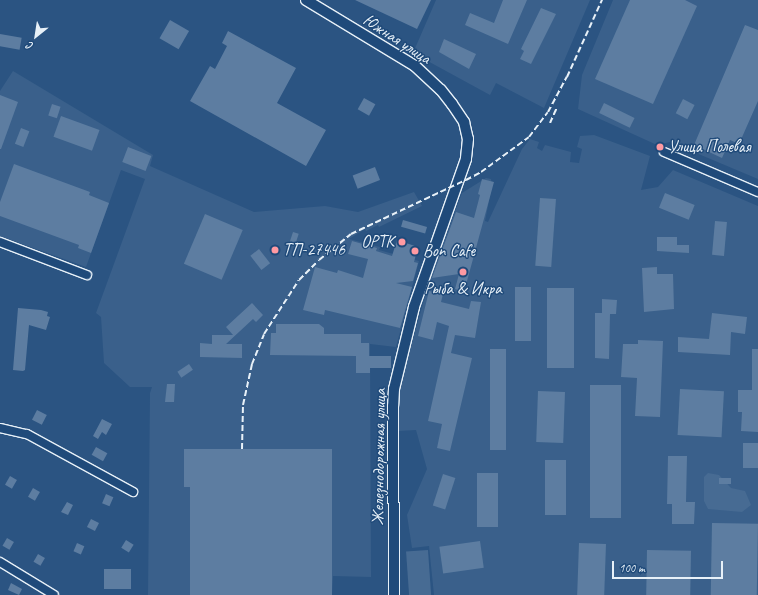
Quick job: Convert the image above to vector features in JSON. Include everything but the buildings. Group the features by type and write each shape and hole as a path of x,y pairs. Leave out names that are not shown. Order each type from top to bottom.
{"street":[{"name":"Южная улица","path":"306,0 415,66 441,90 452,104 464,122 468,139"},
{"name":"Железнодорожная улица","path":"394,595 394,389 414,308 466,159 468,139"},
{"path":"664,152 758,192"},
{"path":"0,242 87,275"},
{"path":"0,428 27,434 133,492"},
{"path":"0,562 54,595"}],"shaded area":[{"path":"436,0 590,0 544,108 496,83 490,95 413,53"},
{"path":"613,0 758,0 758,179 670,142 657,145 578,109 582,75"},
{"path":"13,71 153,155 150,166 254,212 325,206 358,212 414,192 422,206 379,227 378,225 366,231 365,229 349,239 380,247 379,250 419,261 396,347 370,344 371,577 333,576 332,595 148,595 150,393 152,387 130,387 104,363 101,317 96,313 145,179 121,170 86,267 0,236 0,91"},
{"path":"594,135 650,156 641,190 658,187 673,170 758,206 758,595 434,595 429,546 412,548 407,515 427,469 416,430 398,431 400,385 430,279 462,193 486,178 491,179 492,186 485,221 488,222 522,149 530,139 539,142 537,148 542,151 545,145 571,152 570,162 579,163 582,149 577,147 580,136"},
{"path":"708,473 719,475 731,488 745,491 751,505 742,512 708,509 704,501 704,477"},
{"path":"428,550 431,595 409,595 406,552"}],"railway":[{"path":"242,449 243,405 252,364 264,334 299,280 319,260 351,234 481,172 529,137 548,112 567,77 602,0"},
{"path":"550,123 557,107"}],"place":[{"name":"Улица Полевая","path":"660,147"},
{"name":"ОРТК","path":"402,242"},
{"name":"ТП-27446","path":"275,250"},
{"name":"Bon Cafe","path":"415,251"},
{"name":"Рыба & Икра","path":"463,272"}]}
